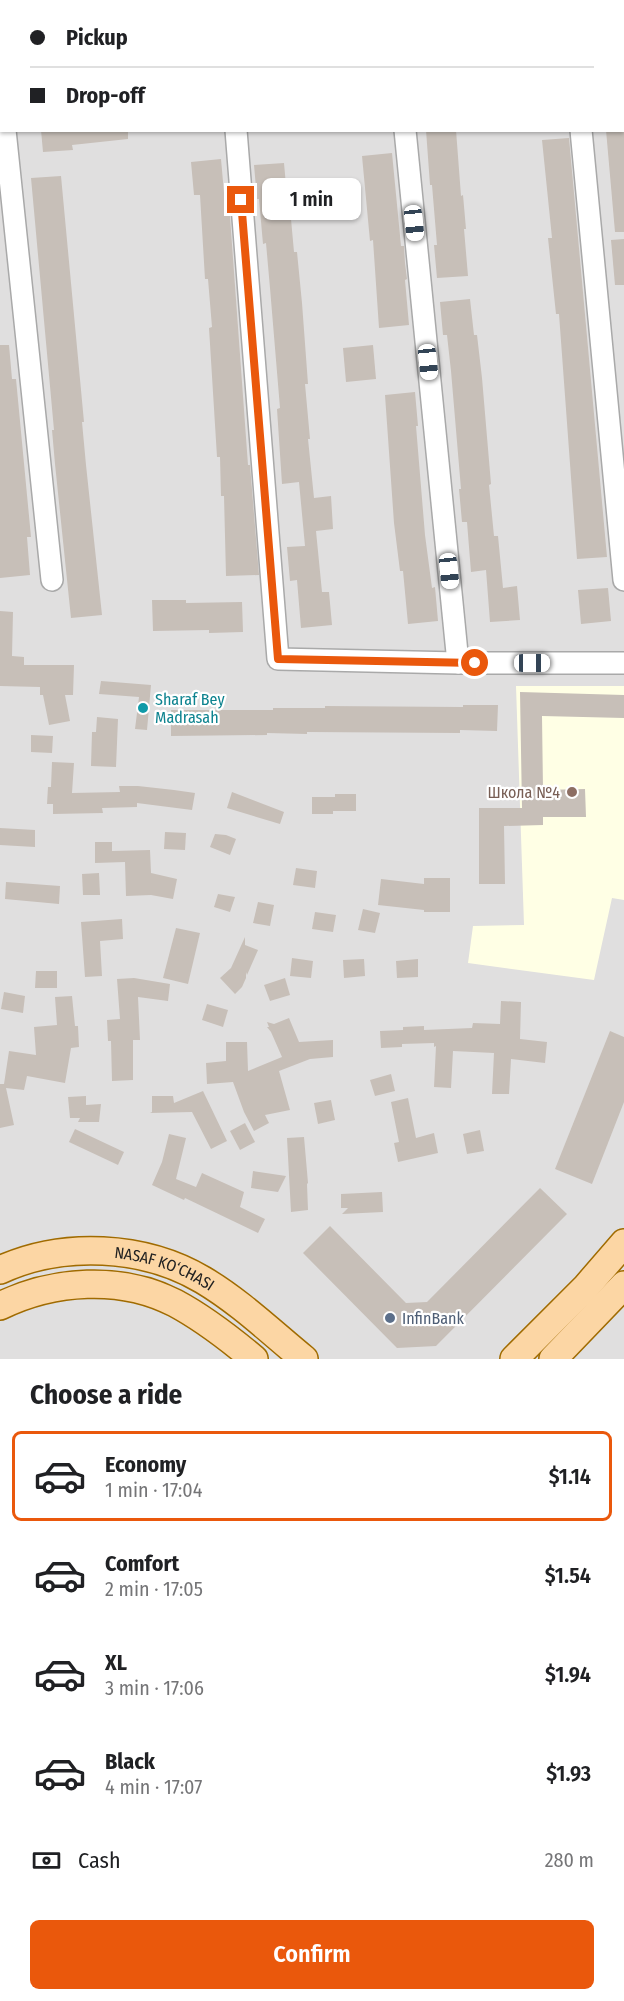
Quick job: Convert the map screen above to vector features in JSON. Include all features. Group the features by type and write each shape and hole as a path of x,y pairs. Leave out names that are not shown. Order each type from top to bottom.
{"main road":[{"path":"514,1359 586,1287 624,1243"},
{"name":"NASAF KO‘CHASI","path":"0,1270 51,1254 81,1251 121,1254 173,1265 203,1280 232,1300 304,1359"},
{"name":"NASAF KO‘CHASI","path":"0,1306 50,1287 84,1284 119,1286 146,1292 173,1302 207,1322 254,1359"},
{"path":"553,1359 624,1285"}],"street":[{"path":"5,132 52,580"},
{"path":"236,132 278,659 458,663 624,663"},
{"path":"405,132 458,663"},
{"path":"581,132 624,580"}],"shaded area":[{"path":"0,132 624,132 624,1359 0,1359"},
{"name":"Школа №4","path":"516,686 624,686 624,900 612,898 594,980 468,963 473,926 524,925"}],"building":[{"path":"41,132 128,132 128,139 72,145 73,150 43,152"},
{"path":"426,132 456,132 466,229 464,229 468,276 437,278 434,245 437,245 432,185 430,185"},
{"path":"606,132 624,132 624,232 615,232"},
{"path":"569,138 607,557 577,559 559,314 556,314 548,238 552,238 542,140"},
{"path":"392,153 401,246 404,246 409,325 379,328 373,240 370,241 362,156"},
{"path":"221,159 225,204 229,203 248,465 250,465 259,575 226,576 224,496 221,496 220,457 217,457 208,279 205,279 200,195 194,195 191,162"},
{"path":"284,163 302,303 308,384 305,384 310,439 308,439 314,498 331,496 333,529 316,531 322,592 329,592 332,625 301,628 297,580 290,581 287,547 305,546 299,482 282,484 277,409 280,408 270,288 266,243 263,244 254,165"},
{"path":"61,176 86,465 102,615 71,618 55,464 52,430 54,430 31,178"},
{"path":"624,239 624,285 615,285 611,240"},
{"path":"470,299 482,378 494,536 498,536 503,588 517,586 520,620 490,622 486,570 471,572 467,522 462,522 451,371 447,335 443,335 440,302"},
{"path":"0,345 9,345 12,379 16,379 31,537 27,537 30,575 0,578"},
{"path":"373,345 376,379 346,382 343,348"},
{"path":"415,392 425,535 432,588 435,587 438,621 408,624 403,571 400,571 394,523 385,395"},
{"path":"608,588 611,621 581,624 578,590"},
{"path":"152,600 186,600 186,603 242,602 243,632 153,631"},
{"path":"0,611 13,612 12,656 24,657 24,665 74,665 73,695 65,695 70,721 49,725 43,695 40,695 40,687 0,686"},
{"name":"Sharaf Bey Madrasah","path":"101,681 151,685 147,730 135,729 139,697 99,694"},
{"path":"520,692 624,695 624,718 542,716 543,790 585,789 586,817 543,817 543,825 504,826 505,884 479,884 479,808 522,808"},
{"path":"463,705 498,705 497,731 460,730 460,733 307,732 307,734 171,736 171,710 273,710 273,708 325,708 325,706 463,707"},
{"path":"97,717 118,719 116,767 91,766 92,732 96,732"},
{"path":"31,735 53,736 52,753 31,752"},
{"path":"52,762 74,763 72,793 120,792 119,786 174,790 195,793 192,810 137,803 137,807 102,808 103,813 53,814 53,804 47,804 48,787 51,787"},
{"path":"232,792 284,812 280,824 227,808"},
{"path":"335,794 356,794 356,811 312,814 312,797 335,797"},
{"path":"0,828 35,830 35,847 0,845"},
{"path":"165,832 186,833 185,850 164,849"},
{"path":"215,834 236,839 230,855 210,847"},
{"path":"95,842 112,842 112,851 150,850 151,873 177,879 173,899 151,895 126,896 125,862 95,863"},
{"path":"296,868 317,871 315,888 293,885"},
{"path":"99,873 100,895 83,895 82,874"},
{"path":"424,878 450,878 450,912 424,912 424,910 378,905 381,879 424,884"},
{"path":"6,882 60,886 59,904 5,899"},
{"path":"218,894 235,897 230,912 214,907"},
{"path":"258,902 274,905 270,926 253,923"},
{"path":"363,909 380,913 375,933 358,930"},
{"path":"315,912 336,915 333,932 312,929"},
{"path":"122,919 123,939 100,941 102,976 85,977 81,922"},
{"path":"176,928 200,933 188,984 163,978"},
{"path":"245,937 245,945 258,950 247,975 246,972 242,987 235,994 220,978 231,968"},
{"path":"292,958 313,961 311,978 290,976"},
{"path":"364,959 365,976 344,978 343,960"},
{"path":"418,959 418,977 397,978 396,961"},
{"path":"36,971 57,971 57,988 35,988"},
{"path":"134,978 170,984 168,1001 138,997 140,1040 133,1040 133,1080 112,1081 111,1041 108,1041 107,1020 120,1019 117,979"},
{"path":"285,978 290,995 270,1001 264,985"},
{"path":"4,992 25,996 23,1013 1,1009"},
{"path":"72,996 75,1026 78,1026 79,1047 71,1048 65,1083 27,1076 24,1090 6,1088 14,1125 0,1128 0,1084 4,1084 9,1051 36,1055 34,1027 57,1025 55,997"},
{"path":"501,1001 521,1002 520,1039 547,1042 545,1063 511,1059 509,1094 492,1094 494,1053 453,1051 451,1088 434,1087 436,1046 434,1047 434,1043 402,1044 402,1047 381,1048 380,1031 403,1030 403,1027 424,1026 424,1030 472,1028 473,1023 500,1024"},
{"path":"207,1004 228,1010 223,1027 202,1020"},
{"path":"289,1018 299,1042 333,1040 333,1057 310,1059 279,1071 290,1110 265,1115 269,1123 254,1131 233,1082 207,1084 206,1063 226,1061 226,1042 247,1042 248,1071 282,1057 267,1027 269,1027 267,1022 274,1024"},
{"path":"610,1031 624,1037 624,1102 592,1184 555,1169"},
{"path":"391,1074 395,1091 375,1096 370,1080"},
{"path":"203,1091 227,1141 211,1149 192,1112 150,1113 152,1112 152,1096 173,1096 174,1103"},
{"path":"86,1096 86,1105 101,1104 99,1122 78,1122 80,1118 70,1118 68,1097"},
{"path":"408,1098 416,1138 434,1133 438,1153 398,1162 394,1143 399,1142 391,1102"},
{"path":"331,1100 335,1120 318,1124 314,1103"},
{"path":"245,1123 255,1142 240,1150 230,1131"},
{"path":"75,1129 124,1152 118,1165 69,1142"},
{"path":"480,1130 484,1151 467,1154 463,1134"},
{"path":"169,1134 186,1138 176,1179 196,1187 202,1173 244,1192 240,1207 265,1219 258,1233 152,1185 162,1162"},
{"path":"304,1137 308,1210 291,1212 287,1138"},
{"path":"253,1171 286,1176 278,1192 251,1188"},
{"path":"540,1188 567,1214 436,1346 397,1348 303,1253 330,1226 406,1303 427,1302"},
{"path":"382,1192 383,1212 342,1214 348,1208 341,1208 341,1194"}],"place":[{"name":"Sharaf Bey Madrasah","path":"143,708"},
{"name":"Школа №4","path":"572,792"},
{"name":"InfinBank","path":"390,1318"}],"route":[{"path":"241,200 278,659 475,663"}]}
